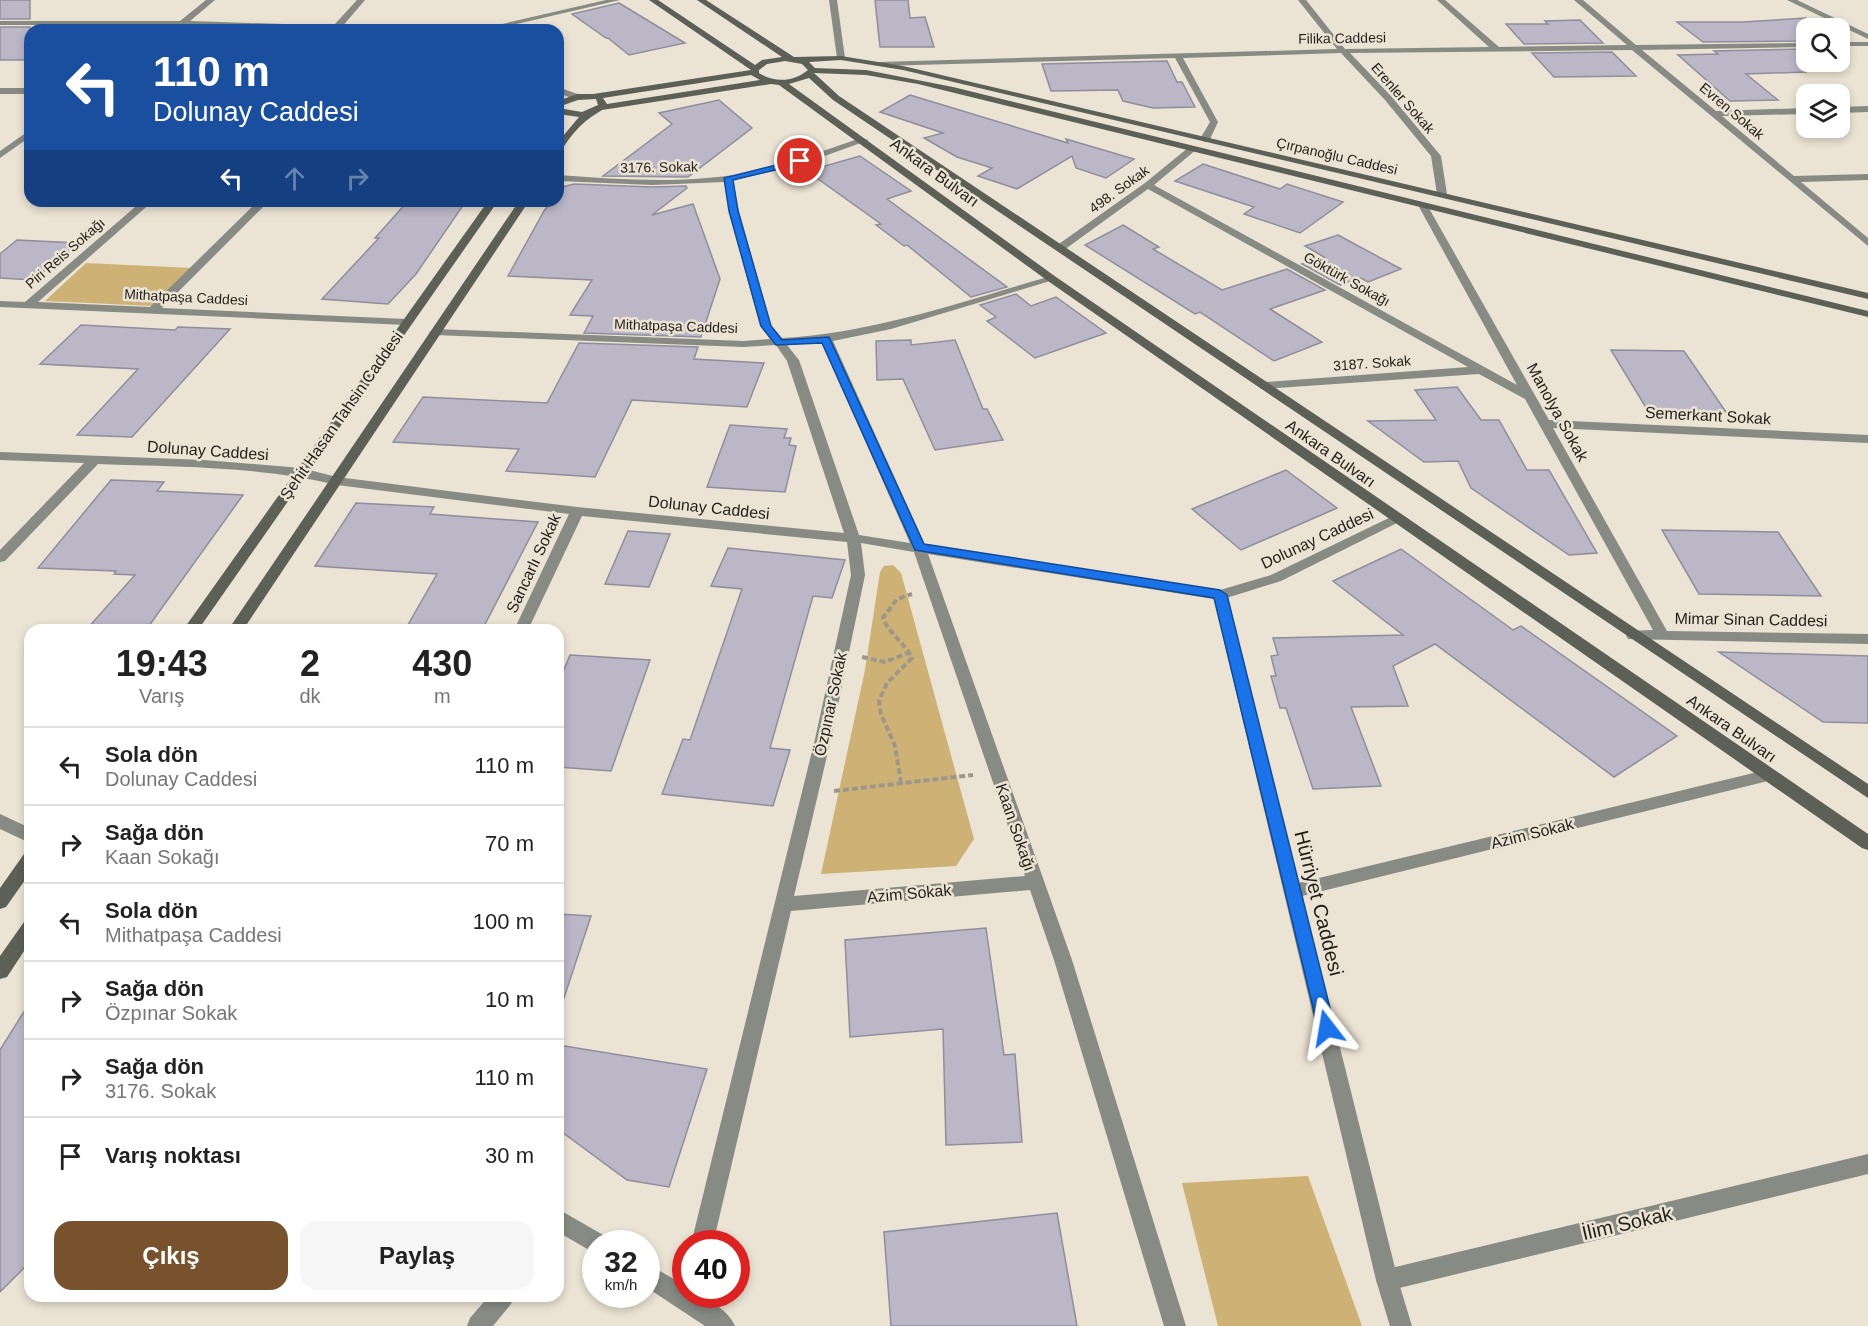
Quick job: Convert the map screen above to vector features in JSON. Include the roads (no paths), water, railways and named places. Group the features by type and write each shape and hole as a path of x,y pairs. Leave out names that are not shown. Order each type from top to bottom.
{"main road":[{"name":"Ankara Bulvarı","path":"653,0 755,70 761,78 777,81 864,140 1052,279 1868,843"},
{"name":"Ankara Bulvarı","path":"701,0 795,60 809,65 811,72 836,98 1868,792"},
{"name":"Çırpanoğlu Caddesi","path":"795,60 841,58 878,64 1442,194 1868,296"},
{"path":"564,102 577,97 593,97 755,70 765,62 795,60"},
{"name":"Çırpanoğlu Caddesi","path":"811,72 841,69 866,71 1868,314"},
{"path":"564,113 587,114 600,108 777,81 798,80 811,72"},
{"path":"593,97 603,102 600,108"},
{"path":"564,140 587,114"},
{"name":"Şehit Hasan Tahsin Caddesi","path":"194,624 490,207"},
{"name":"Şehit Hasan Tahsin Caddesi","path":"239,624 520,207"},
{"path":"0,902 24,868"},
{"path":"0,971 24,936"}],"street":[{"path":"183,23 211,0"},
{"path":"340,24 361,0"},
{"path":"507,24 616,0"},
{"path":"833,0 841,58"},
{"name":"Erenler Sokak","path":"1302,0 1343,51 1388,98 1436,156 1442,194"},
{"path":"1441,0 1498,50"},
{"name":"Evren Sokak","path":"1578,0 1868,243"},
{"path":"1791,0 1868,37"},
{"path":"0,23 235,24"},
{"path":"0,32 24,32"},
{"path":"1850,44 1868,44"},
{"name":"Filika Caddesi","path":"878,64 1343,51 1796,45"},
{"path":"1177,56 1214,122 1205,139"},
{"path":"0,91 24,92"},
{"path":"564,92 577,97"},
{"path":"1850,110 1868,109"},
{"path":"1714,114 1796,111"},
{"path":"0,155 24,137"},
{"name":"3176. Sokak","path":"564,178 662,182 728,178 775,168 864,140"},
{"name":"498. Sokak","path":"1060,248 1148,185 1192,149"},
{"path":"1792,179 1868,177"},
{"name":"Özpınar Sokak","path":"705,1230 810,794 858,575 853,538 793,360 766,326 734,211 728,178"},
{"name":"Göktürk Sokağı","path":"1148,185 1532,398"},
{"name":"Manolya Sokak","path":"1423,205 1663,636"},
{"name":"Piri Reis Sokağı","path":"28,305 141,207"},
{"path":"153,311 258,207"},
{"name":"Mithatpaşa Caddesi","path":"435,332 780,343 826,339 887,327 1052,279"},
{"name":"Mithatpaşa Caddesi","path":"0,304 406,322"},
{"name":"Kaan Sokağı","path":"826,339 919,547 934,589 1063,960 1175,1326"},
{"name":"3187. Sokak","path":"1265,386 1481,370"},
{"name":"Semerkant Sokak","path":"1546,424 1868,439"},
{"name":"Dolunay Caddesi","path":"0,456 204,464 301,472 337,481 577,511 853,538 1220,595 1276,578 1398,519"},
{"path":"0,558 94,460"},
{"name":"Sancarlı Sokak","path":"524,624 577,511"},
{"name":"Hürriyet Caddesi","path":"1220,595 1387,1280 1401,1326"},
{"name":"Mimar Sinan Caddesi","path":"1633,635 1868,639"},
{"name":"Azim Sokak","path":"1294,891 1770,775"},
{"path":"0,821 24,833"},
{"name":"Azim Sokak","path":"783,904 1035,882"},
{"name":"İlim Sokak","path":"1387,1280 1868,1164"},
{"path":"564,1226 582,1236"},
{"path":"478,1326 498,1302"},
{"path":"702,1308 724,1326"}]}
